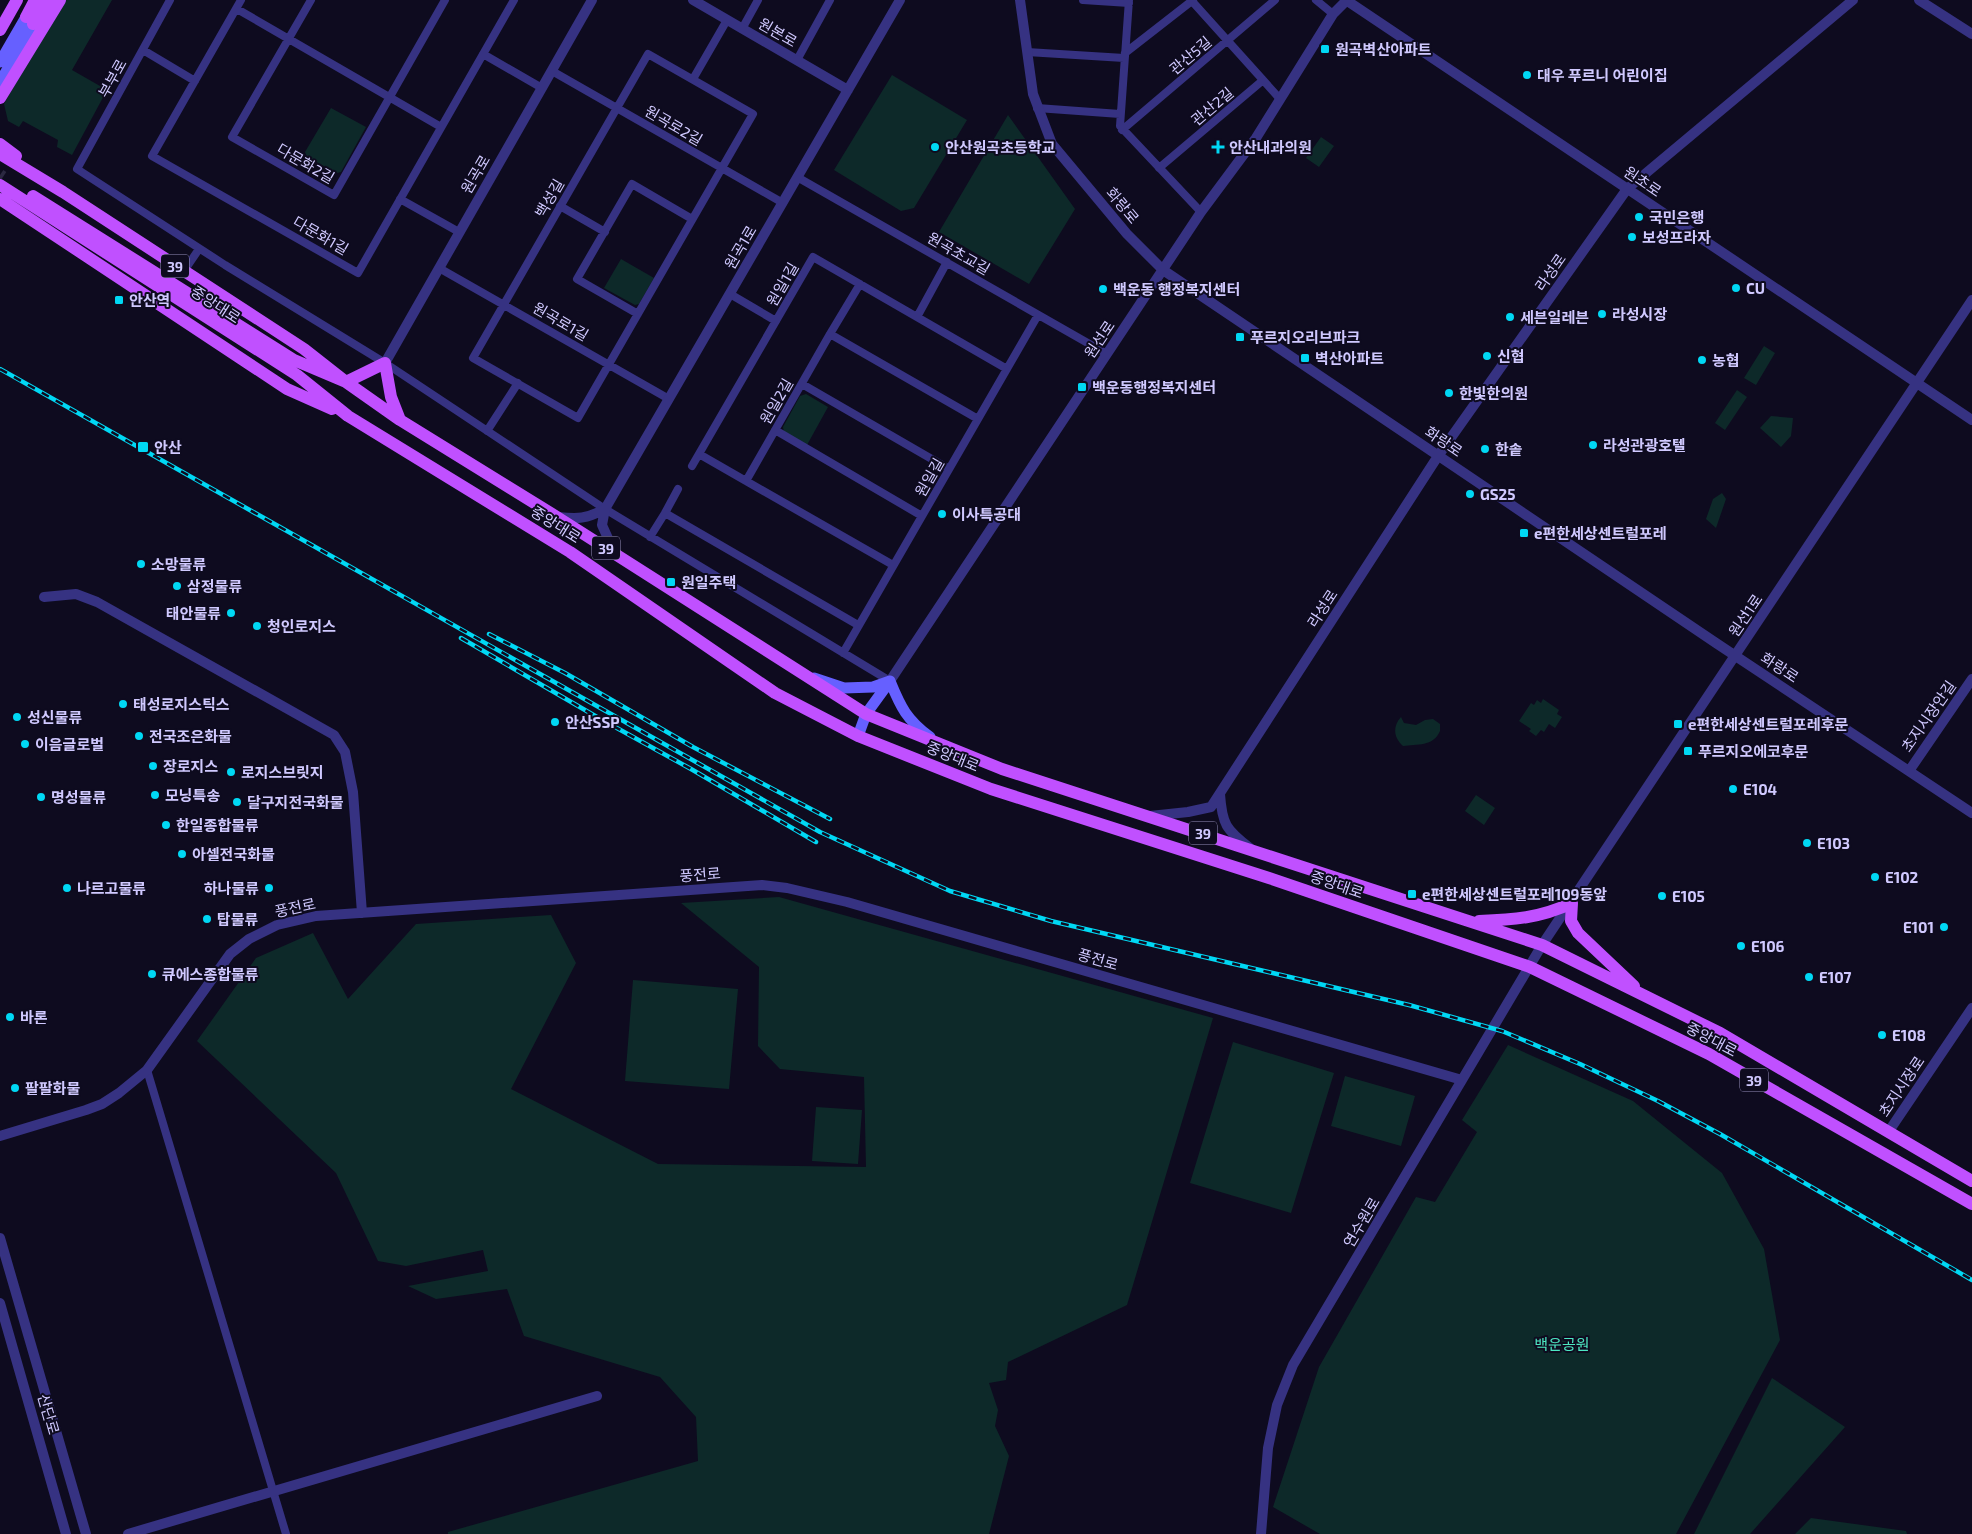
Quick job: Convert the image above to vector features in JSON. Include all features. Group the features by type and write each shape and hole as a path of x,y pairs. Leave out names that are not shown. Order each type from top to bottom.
{"main road":[{"path":"0,30 17,0"},
{"path":"0,82 30,20 35,0"},
{"path":"0,62 47,0"},
{"path":"0,98 60,0"},
{"name":"39","path":"0,144 11,153 46,173 63,192"},
{"name":"39","path":"0,154 63,192 304,349 346,382 400,420 557,517 866,714 1002,769 1542,945"},
{"path":"1,181 294,360 346,382 384,363 391,397 400,420"},
{"name":"중앙대로","path":"1,181 297,375 348,416 570,552 775,693 858,736 991,789 1269,878 1530,967 1709,1054 1972,1204"},
{"name":"39","path":"0,199 6,205 288,389 348,416"},
{"path":"804,675 844,688 873,687 890,681"},
{"path":"858,736 866,714 890,681"},
{"path":"890,681 900,706 914,725 938,743"},
{"path":"1470,922 1533,917 1572,903 1571,921 1578,934 1647,998"},
{"name":"중앙대로","path":"1542,945 1720,1034 1972,1181"}],"street":[{"name":"부부로","path":"170,0 77,169 199,249"},
{"name":"다문화1길","path":"242,0 152,156 358,273 514,0"},
{"name":"다문화2길","path":"311,0 232,138 334,195 446,0"},
{"name":"원곡로","path":"384,363 592,0"},
{"name":"원본로","path":"695,0 848,90"},
{"path":"742,28 758,0"},
{"path":"797,60 830,0"},
{"name":"원곡1로","path":"605,509 900,0"},
{"name":"화랑로","path":"1020,0 1033,94 1052,144 1127,234 1163,270 1736,656 1972,812"},
{"path":"1083,0 1129,1 1119,122 1122,130 1201,212"},
{"path":"1027,52 1124,56 1192,0 1280,99"},
{"name":"관산5길","path":"1122,130 1275,0"},
{"path":"1316,0 1333,14"},
{"name":"원선로","path":"890,681 1201,212 1256,138 1333,14 1347,0"},
{"name":"원초로","path":"1347,0 1972,420"},
{"name":"라성로","path":"1150,816 1188,812 1211,807 1438,456 1627,189 1853,0"},
{"path":"1919,0 1972,34"},
{"path":"236,9 441,128"},
{"path":"693,79 727,20"},
{"path":"143,50 195,81"},
{"path":"484,54 542,88"},
{"name":"백성길","path":"648,54 753,114 578,418 473,358 617,108 648,54"},
{"name":"원곡로2길","path":"552,71 782,203"},
{"name":"관산2길","path":"1159,168 1262,81"},
{"path":"1037,108 1120,114"},
{"name":"원곡초교길","path":"798,177 1107,354"},
{"path":"638,314 577,279 632,184 692,219"},
{"path":"400,199 459,232"},
{"path":"560,206 605,232"},
{"path":"184,271 199,249 384,363 605,509 890,681"},
{"name":"원일1길","path":"692,466 813,257 1007,369"},
{"path":"917,317 947,262"},
{"name":"원곡로1길","path":"439,268 669,399"},
{"name":"원일2길","path":"746,481 860,284"},
{"path":"730,294 776,321"},
{"name":"원선1로","path":"1542,945 1572,903 1972,300"},
{"name":"원일길","path":"842,653 1038,316"},
{"path":"830,334 978,419"},
{"path":"487,431 518,384"},
{"path":"802,384 949,469"},
{"path":"775,430 922,516"},
{"path":"699,454 893,566"},
{"path":"650,537 678,489"},
{"path":"557,517 577,519 590,517 605,509"},
{"path":"605,509 602,525 616,555"},
{"path":"665,513 858,625"},
{"path":"44,597 76,594 97,602 334,735 345,752 353,792 362,913"},
{"name":"초지시장안길","path":"1909,770 1972,679"},
{"path":"1220,794 1221,817 1232,835 1254,851"},
{"name":"풍전로","path":"0,1136 102,1104 120,1093 147,1070 230,954 248,938 277,924 316,916 762,885 787,888 866,908 1462,1080"},
{"name":"연수원로","path":"1262,1534 1268,1448 1277,1405 1293,1365 1542,945"},
{"name":"초지시장로","path":"1889,1131 1972,1008"},
{"path":"147,1070 286,1534"},
{"path":"0,1238 86,1534"},
{"name":"산단로","path":"0,1303 66,1534"},
{"path":"128,1534 597,1396"}],"green space":[{"path":"62,0 112,0 72,70 107,90 72,155 57,147 58,140 23,121 19,127 8,121 4,104"},
{"path":"892,75 967,120 914,208 901,211 834,170"},
{"path":"331,108 366,127 341,172 337,173 307,157 305,152"},
{"path":"1008,115 1075,209 1029,284 939,232"},
{"path":"1321,137 1334,146 1319,167 1306,158"},
{"path":"621,259 654,278 639,304 635,305 604,288"},
{"path":"1764,346 1775,353 1756,385 1744,378"},
{"path":"1737,390 1747,397 1725,430 1715,423"},
{"path":"806,394 828,407 807,445 784,433 783,427 800,396"},
{"path":"1771,416 1793,418 1791,436 1781,447 1760,428"},
{"path":"1722,493 1726,499 1716,528 1706,519 1713,499"},
{"path":"1543,699 1559,710 1557,714 1562,717 1555,728 1549,724 1544,732 1541,730 1536,736 1529,731 1531,729 1519,721 1531,703 1534,705 1537,700 1541,703"},
{"path":"1401,717 1404,723 1416,725 1425,720 1433,719 1440,724 1440,731 1429,742 1403,746 1395,732 1396,725"},
{"path":"1476,795 1495,808 1484,825 1465,811"},
{"path":"779,897 1213,1018 1127,1305 1008,1362 1006,1380 989,1383 998,1410 995,1426 1009,1456 989,1534 448,1534 448,1532 698,1461 696,1417 660,1377 524,1336 507,1289 436,1299 408,1286 488,1271 483,1250 406,1266 378,1261 336,1173 197,1041 256,958 313,933 348,999 416,924 551,915 576,963 511,1089 658,1164 866,1167 864,1077 780,1069 758,1046 759,967 681,903"},
{"path":"633,980 738,989 729,1089 625,1081"},
{"path":"1233,1042 1334,1073 1291,1213 1190,1183"},
{"name":"백운공원","path":"1508,1045 1633,1101 1722,1173 1764,1249 1780,1340 1676,1534 1320,1534 1273,1507 1319,1367 1416,1197 1435,1202 1477,1132 1462,1120"},
{"path":"1345,1076 1415,1096 1401,1146 1331,1126"},
{"path":"816,1107 862,1110 858,1164 812,1161"},
{"path":"1772,1378 1845,1427 1750,1534 1694,1534"},
{"path":"1811,1518 1906,1531 1907,1534 1795,1534"}],"railway":[{"path":"0,369 820,832 950,891 1051,921 1409,1005 1502,1031 1580,1064 1658,1101 1720,1134 1972,1280"},
{"path":"489,634 565,673 693,747 830,819"},
{"path":"461,638 816,842"}],"place":[{"name":"원곡벽산아파트","path":"1325,49"},
{"name":"대우 푸르니 어린이집","path":"1527,75"},
{"name":"안산원곡초등학교","path":"935,147"},
{"name":"안산내과의원","path":"1218,147"},
{"name":"국민은행","path":"1639,217"},
{"name":"보성프라자","path":"1632,237"},
{"name":"CU","path":"1736,288"},
{"name":"백운동 행정복지센터","path":"1103,289"},
{"name":"안산역","path":"119,300"},
{"name":"라성시장","path":"1602,314"},
{"name":"세븐일레븐","path":"1510,317"},
{"name":"푸르지오리브파크","path":"1240,337"},
{"name":"신협","path":"1487,356"},
{"name":"벽산아파트","path":"1305,358"},
{"name":"농협","path":"1702,360"},
{"name":"백운동행정복지센터","path":"1082,387"},
{"name":"한빛한의원","path":"1449,393"},
{"name":"라성관광호텔","path":"1593,445"},
{"name":"안산","path":"143,447"},
{"name":"한솥","path":"1485,449"},
{"name":"GS25","path":"1470,494"},
{"name":"이사특공대","path":"942,514"},
{"name":"e편한세상센트럴포레","path":"1524,533"},
{"name":"소망물류","path":"141,564"},
{"name":"원일주택","path":"671,582"},
{"name":"삼정물류","path":"177,586"},
{"name":"태안물류","path":"231,613"},
{"name":"청인로지스","path":"257,626"},
{"name":"태성로지스틱스","path":"123,704"},
{"name":"성신물류","path":"17,717"},
{"name":"안산SSP","path":"555,722"},
{"name":"e편한세상센트럴포레후문","path":"1678,724"},
{"name":"전국조은화물","path":"139,736"},
{"name":"이음글로벌","path":"25,744"},
{"name":"푸르지오에코후문","path":"1688,751"},
{"name":"장로지스","path":"153,766"},
{"name":"로지스브릿지","path":"231,772"},
{"name":"E104","path":"1733,789"},
{"name":"모닝특송","path":"155,795"},
{"name":"명성물류","path":"41,797"},
{"name":"달구지전국화물","path":"237,802"},
{"name":"한일종합물류","path":"166,825"},
{"name":"E103","path":"1807,843"},
{"name":"아셀전국화물","path":"182,854"},
{"name":"E102","path":"1875,877"},
{"name":"나르고물류","path":"67,888"},
{"name":"하나물류","path":"269,888"},
{"name":"e편한세상센트럴포레109동앞","path":"1412,894"},
{"name":"E105","path":"1662,896"},
{"name":"탑물류","path":"207,919"},
{"name":"E101","path":"1944,927"},
{"name":"E106","path":"1741,946"},
{"name":"큐에스종합물류","path":"152,974"},
{"name":"E107","path":"1809,977"},
{"name":"바론","path":"10,1017"},
{"name":"E108","path":"1882,1035"},
{"name":"팔팔화물","path":"15,1088"}]}
